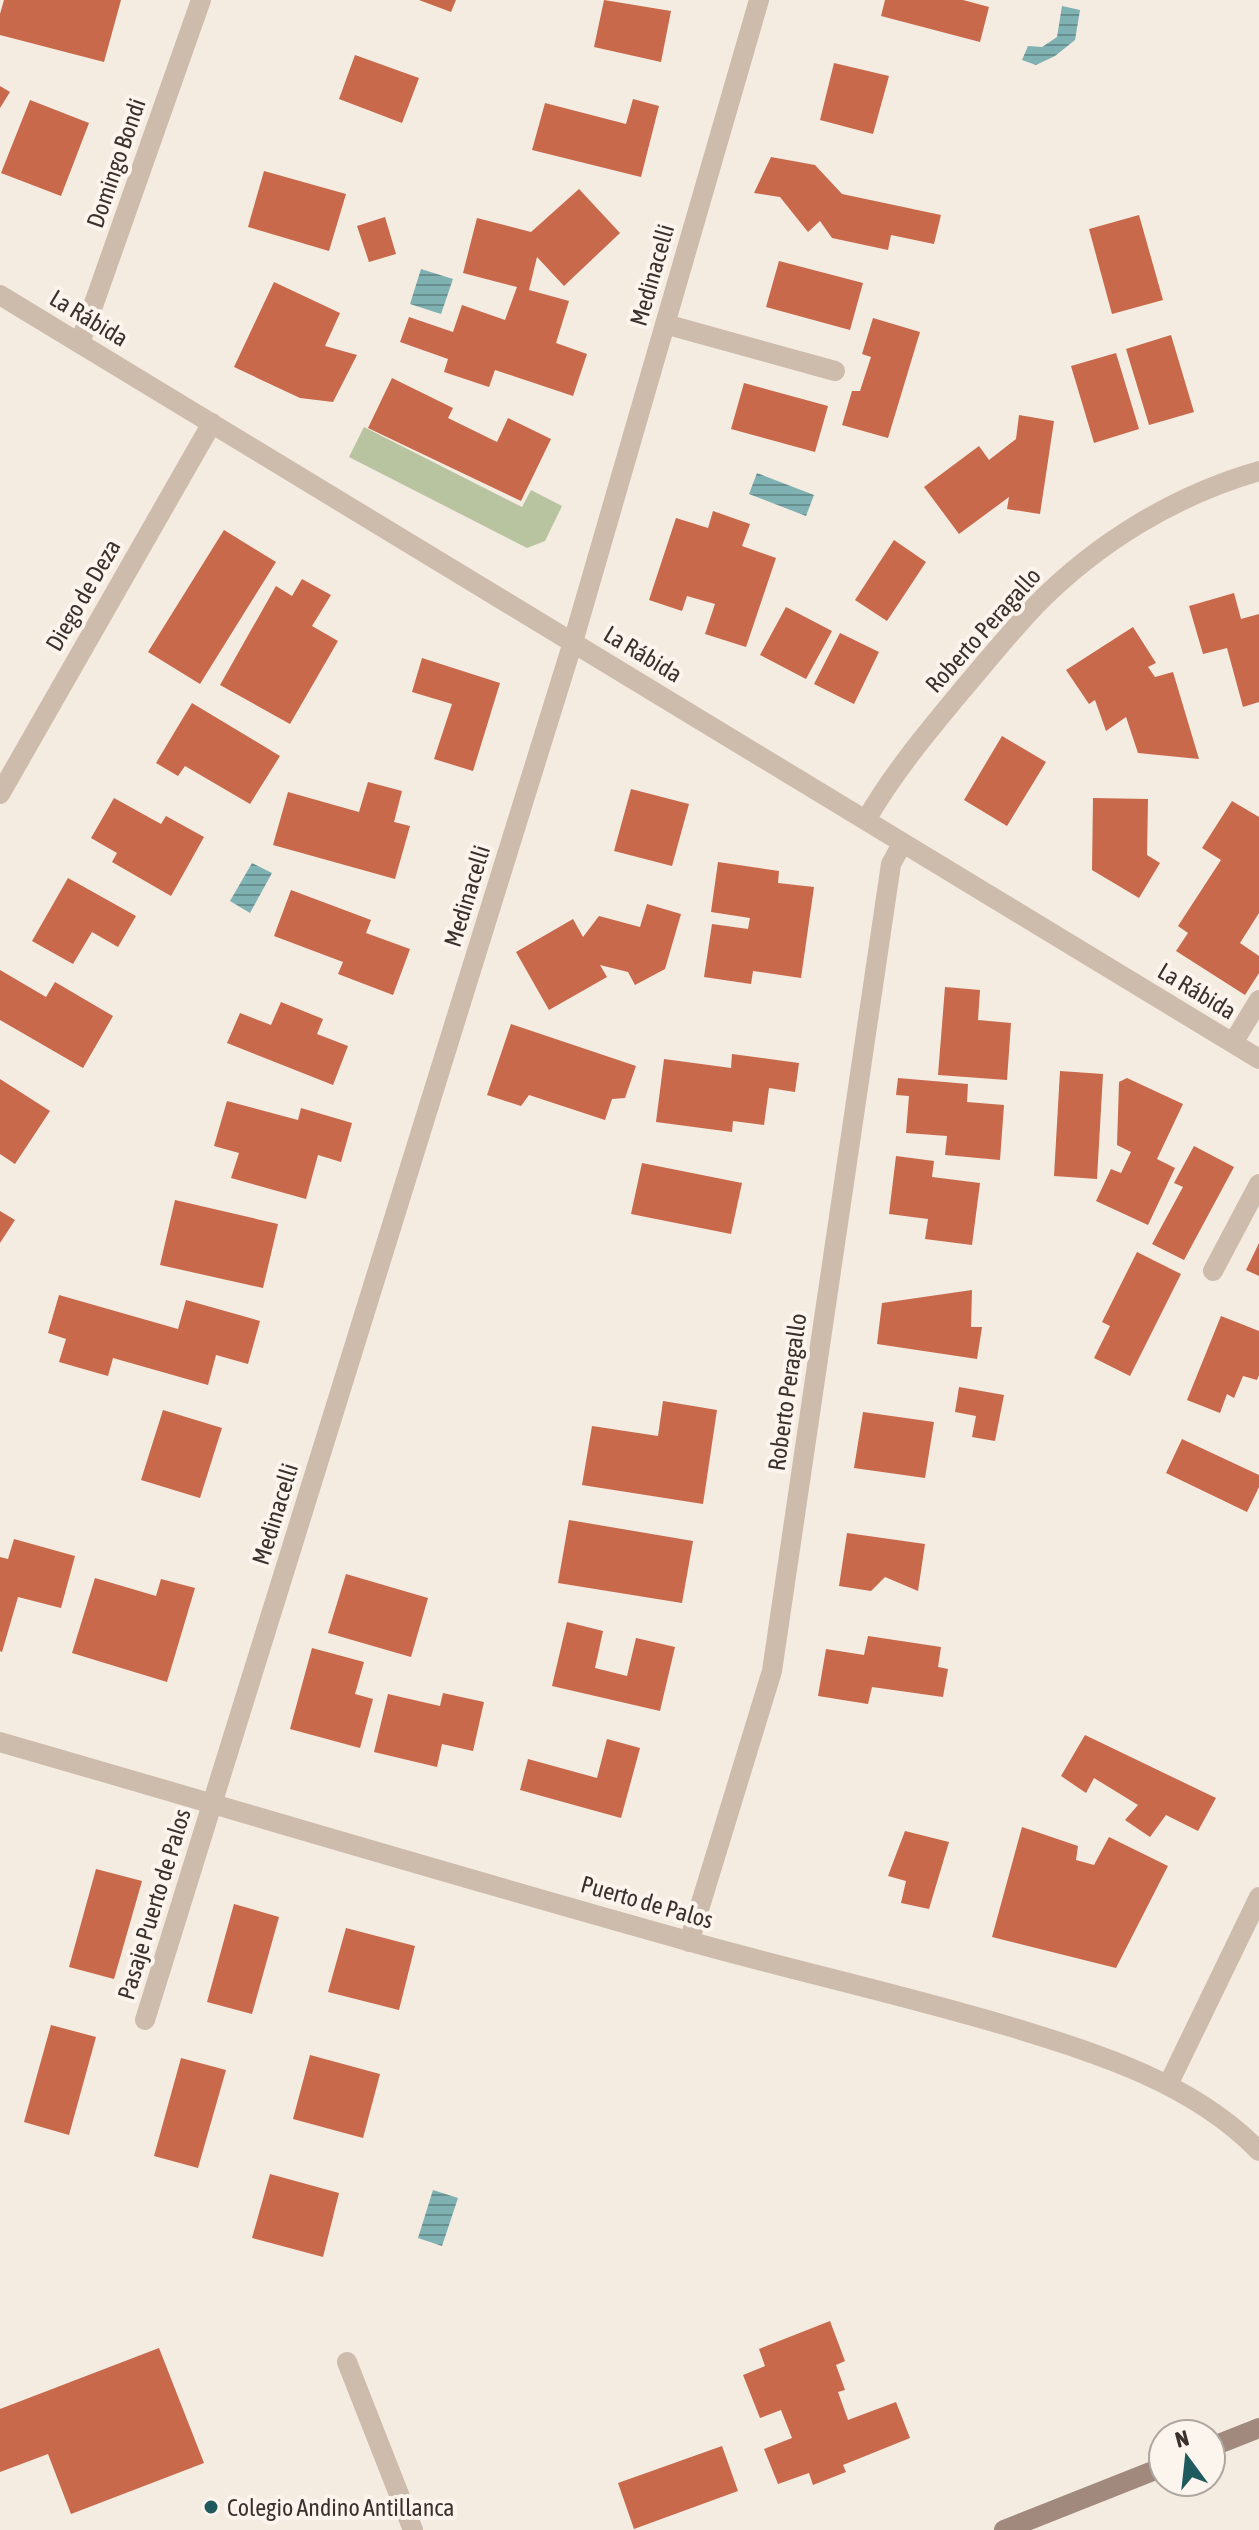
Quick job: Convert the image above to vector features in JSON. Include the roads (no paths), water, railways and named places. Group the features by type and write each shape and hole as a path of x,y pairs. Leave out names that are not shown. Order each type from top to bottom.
{"main road":[{"path":"1227,2441 1259,2428"},
{"path":"1004,2530 1147,2473"}],"street":[{"name":"Domingo Bondi","path":"80,343 201,0"},
{"name":"Medinacelli","path":"213,1803 573,642 759,0"},
{"name":"La Rábida","path":"0,295 1259,1059"},
{"path":"665,324 835,371"},
{"name":"Diego de Deza","path":"0,794 212,423"},
{"name":"Roberto Peragallo","path":"866,820 932,726 1036,605 1078,567 1116,538 1157,514 1200,493 1259,471"},
{"name":"Roberto Peragallo","path":"689,1942 772,1671 891,864 902,844"},
{"path":"1233,1043 1259,1000"},
{"path":"1213,1271 1259,1184"},
{"name":"Puerto de Palos","path":"0,1742 689,1942 979,2017 1099,2054 1168,2085 1240,2132 1259,2151"},
{"name":"Pasaje Puerto de Palos","path":"145,2020 213,1803"},
{"path":"1168,2085 1259,1897"},
{"path":"347,2362 413,2530"}],"water":[{"path":"1062,6 1080,10 1075,40 1055,56 1036,65 1022,60 1028,46 1042,47 1057,37"},
{"path":"421,269 453,279 441,314 410,304"},
{"path":"757,473 814,495 806,516 749,494"},
{"path":"252,863 272,873 250,913 230,901"},
{"path":"433,2190 458,2198 442,2246 418,2238"}],"place":[{"name":"Colegio Andino Antillanca","path":"211,2507"}]}
